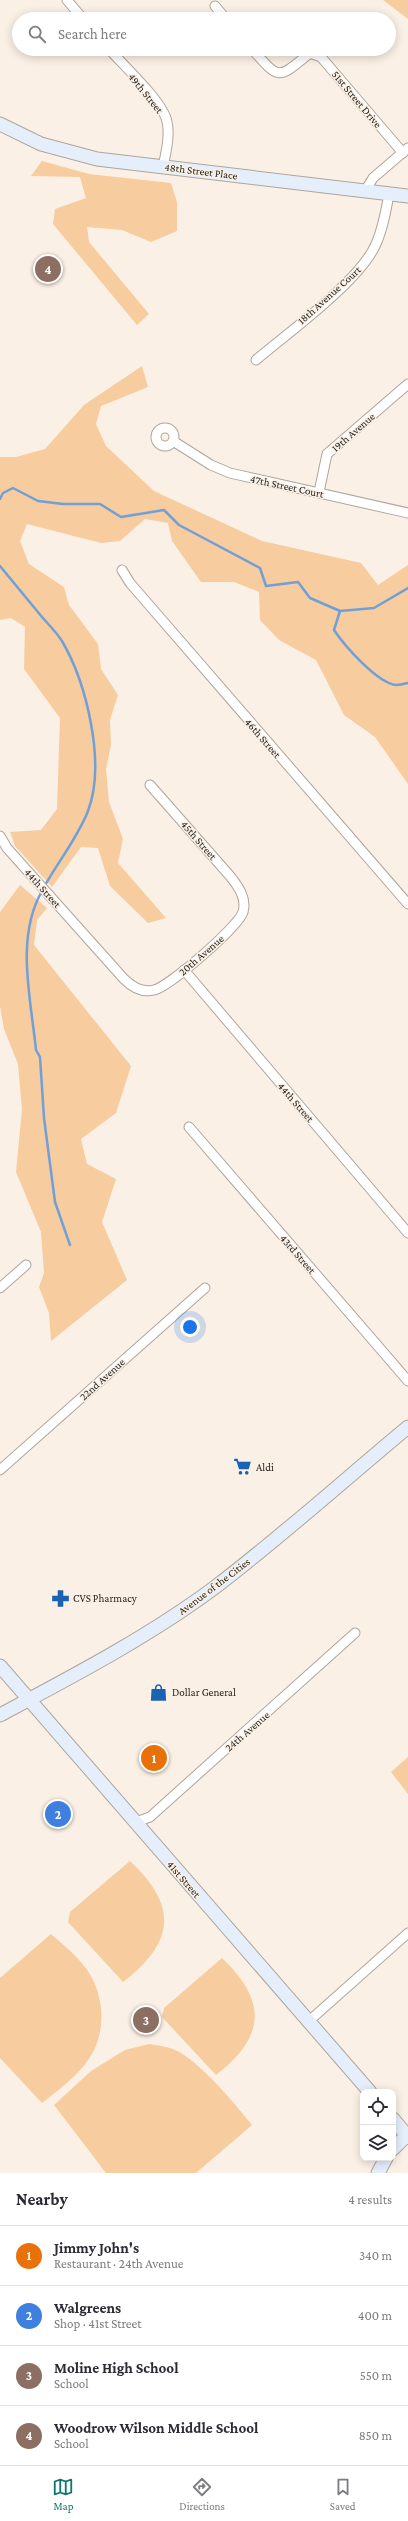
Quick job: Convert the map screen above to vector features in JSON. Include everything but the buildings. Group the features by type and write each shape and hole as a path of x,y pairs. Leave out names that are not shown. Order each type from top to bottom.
{"street":[{"path":"67,0 78,12"},
{"path":"215,6 220,12"},
{"name":"49th Street","path":"115,56 154,100 166,118 168,133 163,167"},
{"name":"51st Street Drive","path":"258,56 271,70 279,74 284,74 306,56"},
{"name":"51st Street Drive","path":"318,56 405,151"},
{"name":"48th Street Place","path":"0,124 41,144 73,154 163,167 408,196"},
{"path":"365,191 373,178 405,151"},
{"name":"18th Avenue Court","path":"256,360 358,271 376,245 384,222 388,194"},
{"name":"19th Avenue","path":"318,492 327,454 408,384"},
{"name":"47th Street Court","path":"173,441 211,465 230,473 408,513"},
{"name":"46th Street","path":"122,570 130,583 408,904"},
{"name":"45th Street","path":"150,785 230,876 244,899"},
{"name":"44th Street","path":"1,839 124,980 139,989"},
{"name":"20th Avenue","path":"139,989 150,991 162,987 184,970 240,919 243,911 244,899"},
{"name":"44th Street","path":"184,970 408,1233"},
{"name":"43rd Street","path":"189,1127 408,1381"},
{"path":"0,1288 26,1265"},
{"name":"22nd Avenue","path":"0,1470 205,1288"},
{"name":"Avenue of the Cities","path":"0,1715 143,1635 214,1588 408,1427"},
{"name":"24th Avenue","path":"136,1822 150,1817 355,1633"},
{"name":"41st Street","path":"0,1666 367,2089"},
{"path":"309,2021 408,1933"},
{"path":"396,2122 408,2135 396,2147"},
{"path":"378,2173 384,2161"}],"shaded area":[{"path":"383,0 408,0 408,19"},
{"path":"42,161 89,174 171,183 177,202 177,231 151,242 122,230 87,227 89,242 149,314 137,325 53,224 55,209 86,198 80,177 31,176"},
{"path":"142,366 148,387 101,406 96,424 106,446 154,491 262,541 361,563 378,585 408,565 408,784 375,737 344,715 316,660 279,640 260,620 259,592 234,582 201,582 172,541 168,523 145,519 120,541 101,543 27,524 20,541 29,564 64,587 69,605 98,644 101,669 118,695 110,720 111,745 106,769 109,802 123,839 118,863 166,918 148,923 110,886 98,848 81,847 52,887 15,846 10,832 41,830 57,809 60,718 24,669 25,627 11,618 0,620 0,457 16,457 45,449 84,405"},
{"path":"20,885 47,908 37,920 34,945 131,1066 116,1113 81,1139 87,1164 116,1179 102,1222 127,1280 51,1341 49,1313 39,1287 44,1273 41,1232 16,1172 22,1109 18,1064 4,1029 0,1006 0,912"},
{"path":"408,1757 408,1794 391,1772"},
{"path":"130,1861 146,1877 156,1893 163,1909 164,1923 161,1938 153,1953 123,1982 68,1922 70,1912"},
{"path":"51,1934 77,1957 91,1975 99,1996 101,2025 93,2052 86,2063 66,2084 42,2103 0,2058 0,1978"},
{"path":"222,1958 237,1974 247,1990 253,2004 255,2019 252,2033 244,2047 232,2061 216,2075 162,2017 164,2008"},
{"path":"149,2044 170,2048 180,2052 191,2060 214,2081 252,2125 196,2173 106,2173 54,2105 91,2071 125,2050"}],"waterway":[{"path":"0,499 3,493 13,488 38,501 63,504 100,504 121,517 164,510 179,525 260,568 266,586 298,582 310,598 340,611 374,608 408,588"},
{"path":"0,566 62,641 79,679 91,724 95,771 93,792 88,811 84,821 44,887"},
{"path":"340,611 334,630 345,645 371,671 388,683 396,685 408,683"},
{"path":"42,891 34,909 29,928 27,969 36,1050 40,1057 44,1118 55,1202 70,1245"}],"place":[{"name":"Woodrow Wilson Middle School","path":"48,269"},
{"name":"Aldi","path":"243,1467"},
{"name":"CVS Pharmacy","path":"60,1598"},
{"name":"Dollar General","path":"159,1692"},
{"name":"Jimmy John's","path":"154,1758"},
{"name":"Walgreens","path":"58,1814"},
{"name":"Moline High School","path":"146,2020"}]}
